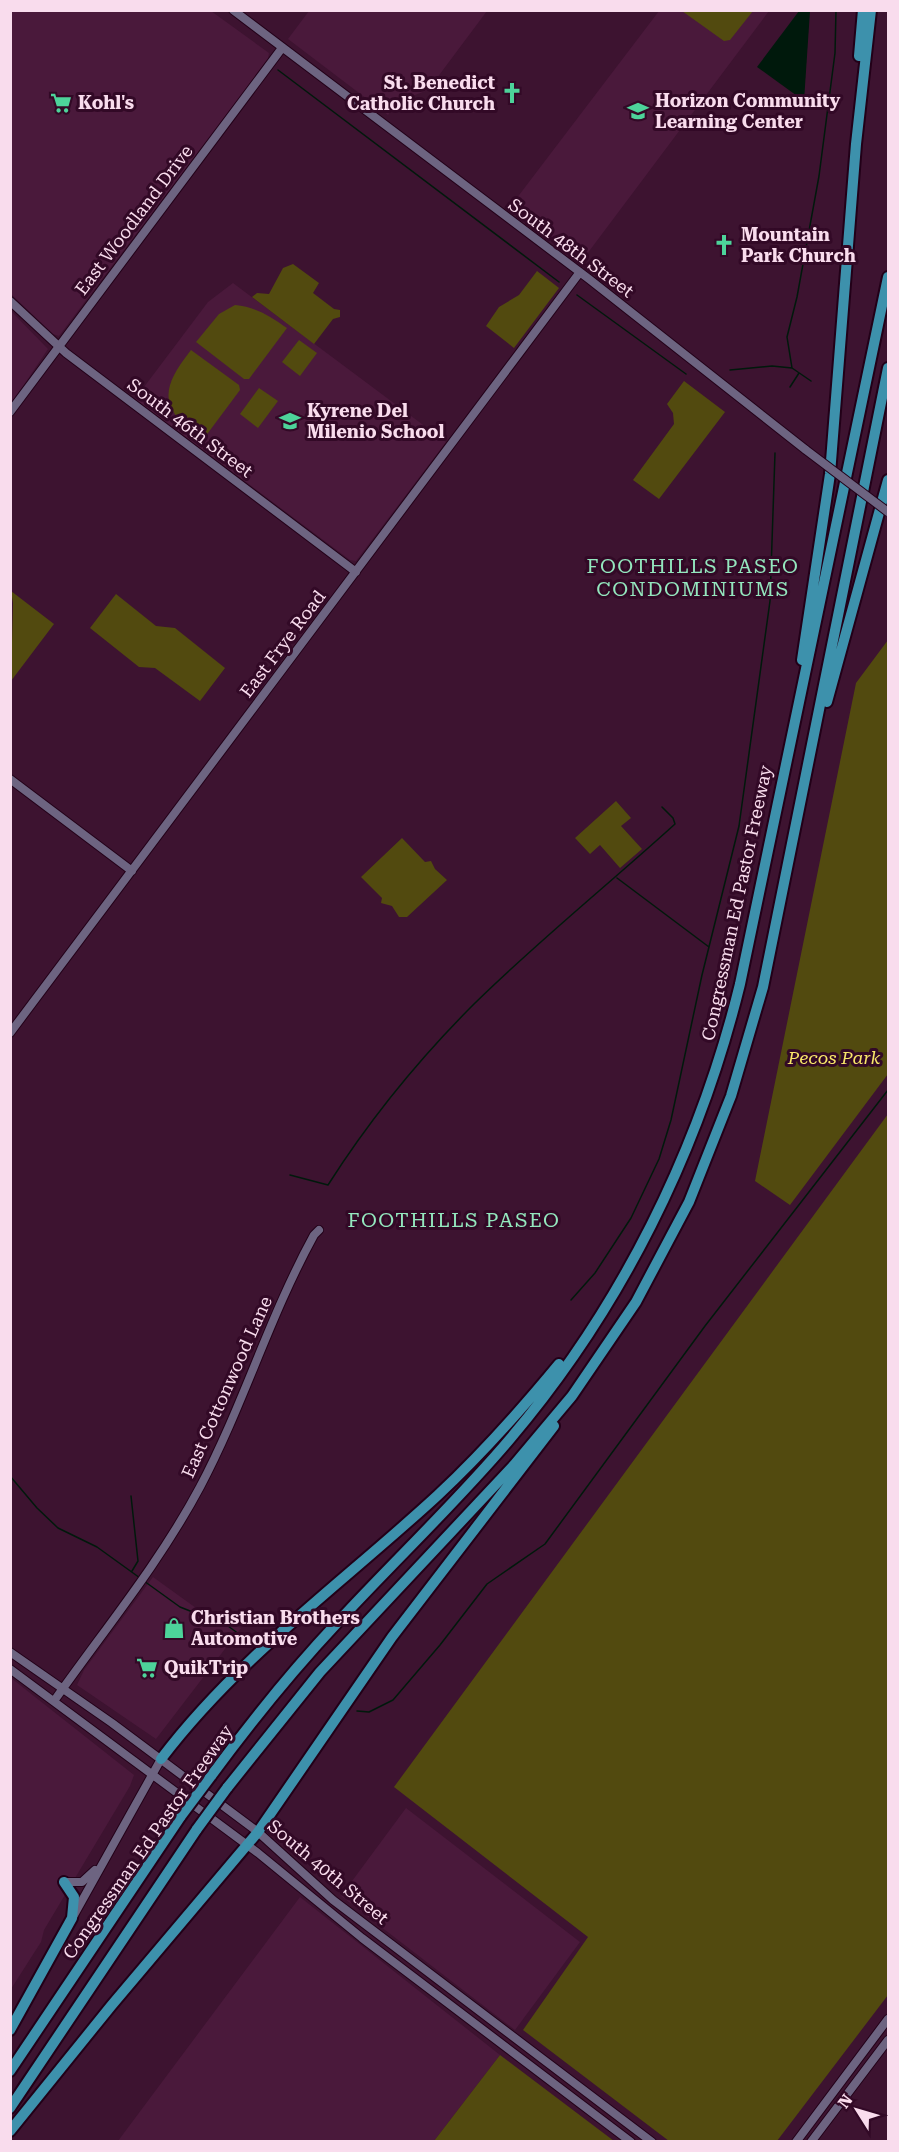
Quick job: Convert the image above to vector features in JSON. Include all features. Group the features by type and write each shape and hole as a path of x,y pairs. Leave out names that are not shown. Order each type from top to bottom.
{"highway":[{"path":"856,144 855,106 863,10"},
{"path":"783,774 819,565 830,482 856,144 872,10"},
{"name":"Congressman Ed Pastor Freeway","path":"10,2071 181,1816 211,1776 317,1645 509,1440 557,1378 601,1313 666,1196 712,1081 740,984 783,774 816,632 888,277"},
{"name":"Congressman Ed Pastor Freeway","path":"10,2108 197,1829 227,1788 320,1672 514,1465 572,1396 611,1340 658,1263 698,1181 724,1118 746,1053 763,987 888,368"},
{"path":"806,777 888,480"},
{"path":"161,1759 239,1669 470,1465 517,1414 601,1313"},
{"path":"10,2131 111,2006 258,1832 392,1637 545,1441 572,1396"},
{"path":"10,2030 72,1918 74,1897 64,1882"}],"street":[{"name":"South 48th Street","path":"233,10 580,272 888,512"},
{"name":"East Woodland Drive","path":"10,411 282,48"},
{"name":"East Frye Road","path":"10,1033 580,272"},
{"name":"South 46th Street","path":"10,301 58,347 356,572"},
{"path":"10,779 132,871"},
{"name":"East Cottonwood Lane","path":"54,1701 139,1586 177,1527 210,1467 279,1303 309,1244 320,1230"},
{"name":"South 40th Street","path":"10,1652 161,1759 258,1832 282,1851 323,1892 652,2142"},
{"name":"South 40th Street","path":"10,1669 247,1845 352,1930 631,2142"},
{"path":"72,1918 161,1759"},
{"path":"64,1882 82,1882 107,1855"},
{"path":"352,1930 365,1935 400,1961 412,1960"},
{"path":"796,2142 888,2019"},
{"path":"811,2142 888,2040"}],"shaded area":[{"path":"10,11 211,11 269,53 268,59 59,336 53,334 11,294"},
{"path":"309,11 487,11 428,90 397,102 388,115 288,39"},
{"name":"Horizon Community Learning Center","path":"659,11 769,11 587,254 577,257 510,207"},
{"path":"799,11 810,11 804,101 757,67"},
{"name":"Kyrene Del Milenio School","path":"233,283 446,442 356,561 350,560 135,399 208,302"},
{"path":"11,311 48,349 11,404"},
{"path":"153,1577 196,1608 241,1628 156,1739 77,1685 84,1670"},
{"path":"11,1678 134,1775 130,1786 44,1930 41,1942 11,1989"},
{"path":"406,1808 580,1942 515,2030 341,1896"},
{"path":"300,1897 500,2055 434,2141 118,2141"}],"green space":[{"path":"682,11 753,11 730,40 724,41"},
{"path":"293,264 319,283 313,293 334,309 340,310 340,317 333,319 314,344 252,297 257,293 269,294 283,268"},
{"path":"537,271 559,288 514,348 486,326 499,307 519,295"},
{"path":"235,305 262,313 287,328 249,379 244,379 196,342 219,314"},
{"path":"299,340 317,353 300,376 282,362"},
{"path":"191,350 239,385 240,390 202,441 178,419 169,399 173,377"},
{"path":"684,381 725,412 659,499 633,480 674,424 673,413 667,404"},
{"path":"259,388 278,401 258,428 240,414"},
{"path":"11,591 54,624 11,681 13,603"},
{"path":"116,594 156,626 175,628 225,668 200,701 155,668 139,667 90,628"},
{"name":"Pecos Park","path":"888,640 888,1074 790,1205 755,1181 856,683"},
{"path":"616,801 631,818 621,826 642,849 620,868 600,845 590,854 575,838"},
{"path":"402,838 425,862 431,861 435,869 447,880 407,917 399,917 392,906 381,903 382,898 361,877"},
{"path":"888,1114 888,1995 777,2141 669,2141 523,2030 588,1937 394,1787"},
{"path":"500,2055 614,2141 434,2141"}],"waterway":[{"path":"811,381 792,368 787,337 797,297 819,176 835,53 836,10"},
{"path":"278,70 559,282"},
{"path":"577,295 686,374"},
{"path":"730,370 772,366 792,368"},
{"path":"790,387 799,373"},
{"path":"571,1300 595,1273 631,1218 659,1159 671,1120 702,975 739,826 770,601 775,453"},
{"path":"290,1175 328,1185 378,1113 415,1068 474,1004 675,824 673,818 662,807"},
{"path":"617,878 709,947"},
{"path":"357,1711 369,1712 393,1700 440,1645 487,1584 545,1544 705,1326 888,1090"},
{"path":"10,1476 37,1508 58,1528 97,1547 140,1578"},
{"path":"131,1496 138,1561 132,1571"},
{"path":"144,1581 180,1607 228,1626 250,1642"}],"place":[{"name":"St. Benedict Catholic Church","path":"512,93"},
{"name":"Kohl's","path":"61,103"},
{"name":"Horizon Community Learning Center","path":"638,111"},
{"name":"Mountain Park Church","path":"724,245"},
{"name":"Kyrene Del Milenio School","path":"290,421"},
{"name":"Christian Brothers Automotive","path":"174,1628"},
{"name":"QuikTrip","path":"147,1668"}],"district":[{"name":"FOOTHILLS PASEO CONDOMINIUMS","path":"693,578"},
{"name":"FOOTHILLS PASEO","path":"454,1220"}]}
